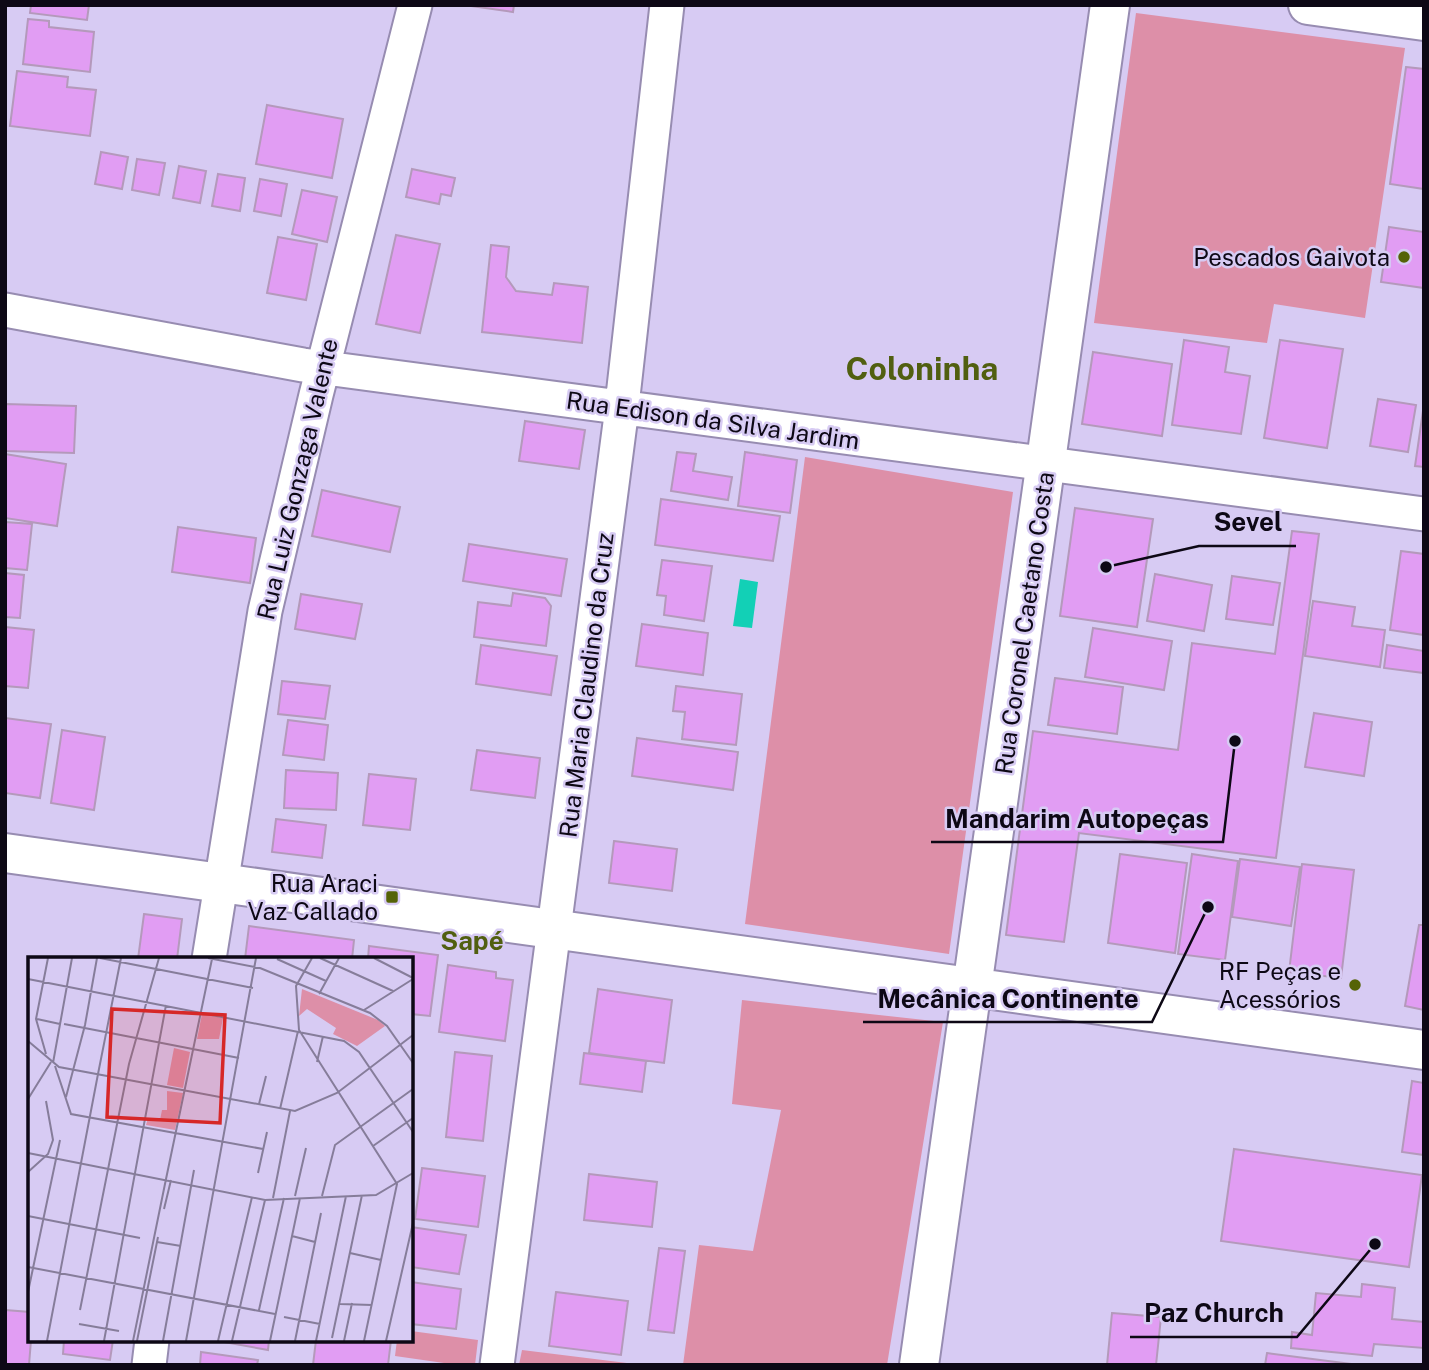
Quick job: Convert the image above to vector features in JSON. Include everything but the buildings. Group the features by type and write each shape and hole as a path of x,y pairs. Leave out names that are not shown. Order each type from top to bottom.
{"street":[{"name":"Rua Luiz Gonzaga Valente","path":"209,957 264,611 415,5"},
{"name":"Rua Maria Claudino da Cruz","path":"497,1365 621,408 667,5"},
{"name":"Rua Coronel Caetano Costa","path":"919,1365 1110,5"},
{"path":"1308,5 1424,21"},
{"name":"Rua Edison da Silva Jardim","path":"5,310 323,368 1424,514"},
{"path":"5,853 1424,1050"},
{"path":"149,1365 152,1342"}],"shaded area":[{"path":"1136,13 1405,48 1365,318 1274,304 1267,343 1094,323"},
{"path":"805,457 1013,492 949,954 745,924"},
{"path":"740,579 758,582 752,628 733,626"},
{"path":"742,1000 943,1022 887,1365 683,1365 699,1245 753,1251 781,1110 732,1104"},
{"path":"413,1331 478,1340 475,1365 395,1356 397,1342 413,1342"},
{"path":"522,1350 643,1365 519,1365"}],"place":[{"name":"Pescados Gaivota","path":"1404,257"},
{"name":"Sevel","path":"1106,567"},
{"name":"Mandarim Autopeças","path":"1235,741"},
{"name":"Rua Araci Vaz Callado","path":"392,897"},
{"name":"Mecânica Continente","path":"1208,907"},
{"name":"RF Peças e Acessórios","path":"1355,985"},
{"name":"Paz Church","path":"1375,1244"}],"district":[{"name":"Coloninha","path":"922,368"},
{"name":"Sapé","path":"472,940"}]}
